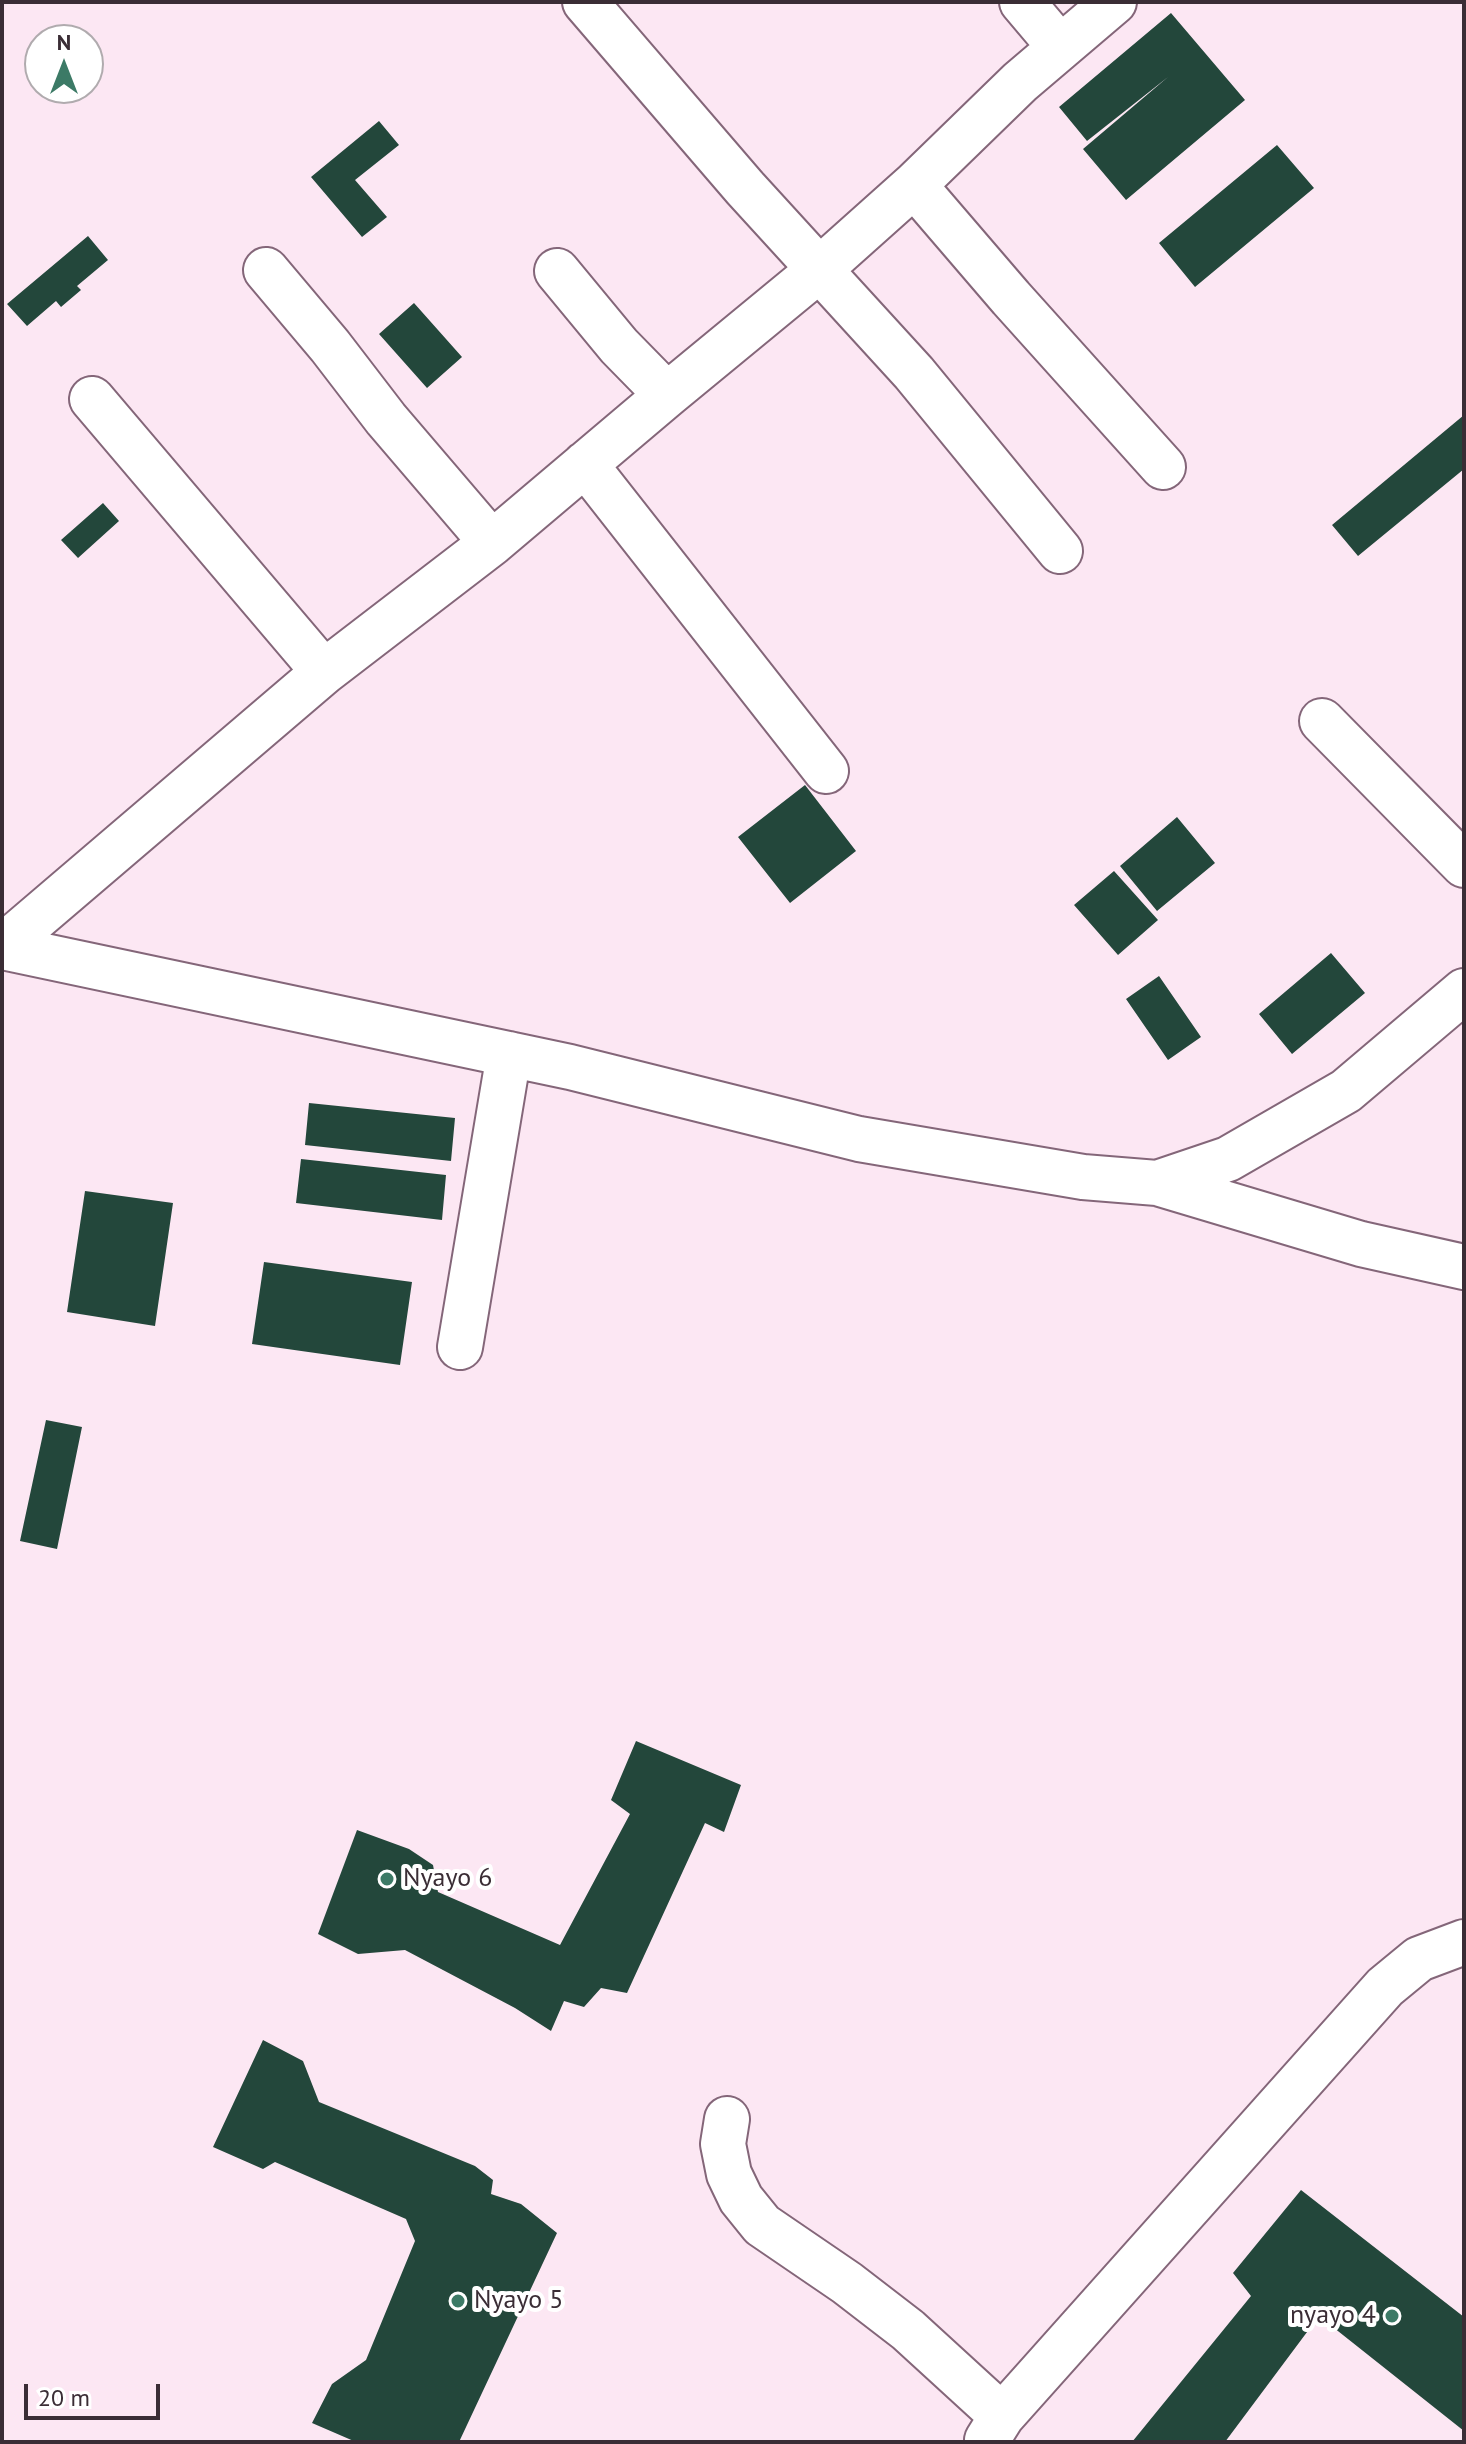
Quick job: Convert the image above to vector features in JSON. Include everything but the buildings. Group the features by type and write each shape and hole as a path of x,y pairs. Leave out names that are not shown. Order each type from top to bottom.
{"street":[{"path":"585,2 745,188 914,373 1060,551"},
{"path":"1022,2 1060,47"},
{"path":"2,947 324,672 492,543 820,269 914,185 1020,82 1114,2"},
{"path":"914,185 1163,467"},
{"path":"266,270 386,419 492,543"},
{"path":"557,271 619,346 667,395"},
{"path":"92,399 324,672"},
{"path":"585,464 826,771"},
{"path":"1322,721 1464,865"},
{"path":"2,947 509,1054 859,1139 1083,1177 1157,1183 1361,1244 1464,1267"},
{"path":"1157,1183 1228,1159 1346,1091 1464,991"},
{"path":"460,1347 509,1054"},
{"path":"727,2119 723,2144 729,2174 741,2199 762,2225 847,2283 908,2330 994,2429 1385,1987 1419,1959 1464,1942"}],"place":[{"name":"Nyayo 6","path":"387,1879"},
{"name":"Nyayo 5","path":"458,2301"},
{"name":"nyayo 4","path":"1392,2316"}]}
